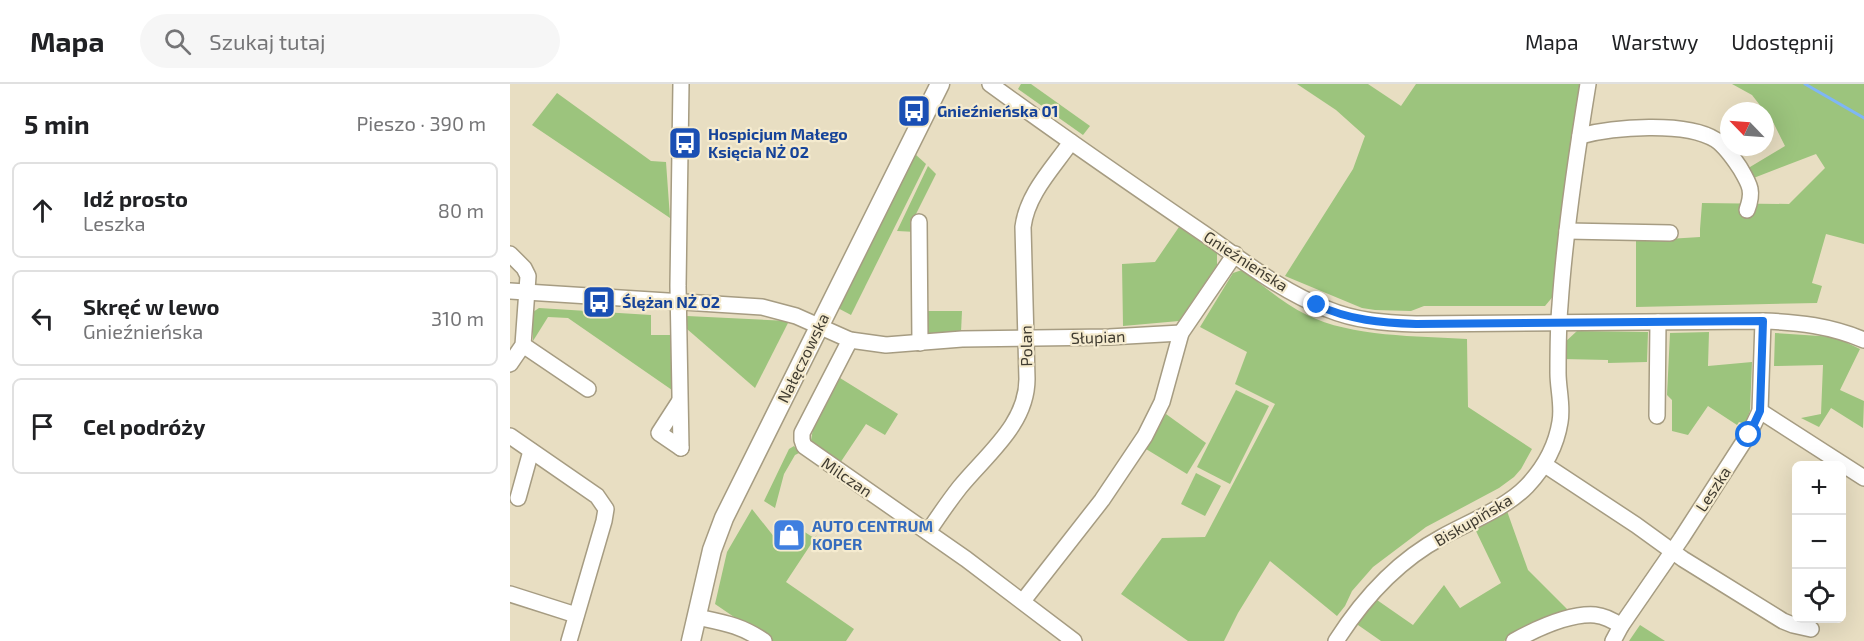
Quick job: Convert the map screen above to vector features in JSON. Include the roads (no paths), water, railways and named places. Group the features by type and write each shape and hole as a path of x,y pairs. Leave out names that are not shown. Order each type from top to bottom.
{"main road":[{"name":"Nałęczowska","path":"691,641 712,550 724,518 940,84"}],"street":[{"path":"679,402 659,433 681,448 679,302 681,84"},
{"name":"Gnieźnieńska","path":"990,84 1235,254 1304,299 1327,310 1367,321 1416,324 1763,321 1809,324 1849,333 1864,340"},
{"name":"Biskupińska","path":"1336,641 1362,603 1396,569 1439,538 1518,495 1545,465 1560,422 1558,374 1563,252 1588,84"},
{"path":"1580,136 1598,131 1633,127 1698,132 1717,141 1736,161 1751,189 1752,198 1747,210"},
{"name":"Polan","path":"928,532 960,487 1018,416 1026,394 1023,227 1025,211 1032,197 1071,142"},
{"path":"919,222 921,343"},
{"path":"1567,231 1670,233"},
{"path":"510,254 526,271 527,292 523,345 510,364"},
{"path":"1023,601 1102,500 1150,427 1167,388 1181,333 1235,254"},
{"name":"Słupian","path":"510,291 767,308 790,314 850,340 886,345 962,339 1181,333"},
{"name":"Leszka","path":"1614,641 1621,626 1749,435 1760,411 1763,321"},
{"path":"1657,417 1658,322"},
{"name":"Milczan","path":"850,340 802,433 804,446 928,532 1074,641"},
{"path":"523,345 588,389"},
{"path":"1760,411 1864,478"},
{"path":"510,436 597,496 606,509 569,641"},
{"path":"518,498 531,451"},
{"path":"1545,465 1636,525 1672,552 1783,621 1811,629"},
{"path":"510,594 576,615"},
{"path":"1514,641 1532,631 1559,621 1583,616 1597,615 1621,626"},
{"path":"697,617 749,630 764,641"}],"waterway":[{"path":"1805,84 1864,118"}],"place":[{"name":"Gnieźnieńska 01","path":"914,111"},
{"name":"Hospicjum Małego Księcia NŻ 02","path":"685,143"},
{"name":"Ślężan NŻ 02","path":"599,302"},
{"name":"AUTO CENTRUM KOPER","path":"789,535"}]}
